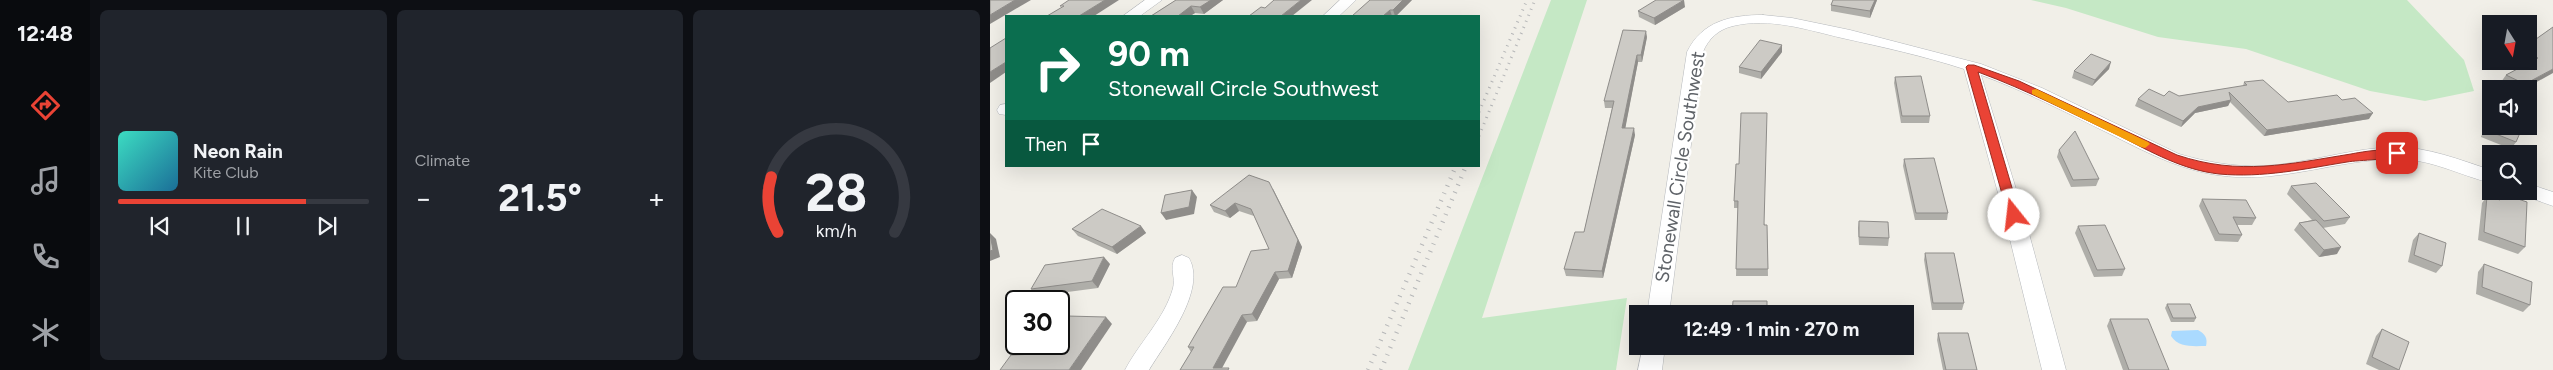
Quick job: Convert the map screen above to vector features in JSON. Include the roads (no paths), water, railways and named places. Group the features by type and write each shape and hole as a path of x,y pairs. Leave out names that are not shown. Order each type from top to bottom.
{"street":[{"path":"1132,15 1155,0"},
{"path":"1331,15 1350,0"},
{"name":"Stonewall Circle Southwest","path":"1659,305 1696,52 1699,42 1705,35 1733,21 1764,19 1802,24 1891,44 1971,67 2016,83 2173,158 2218,170 2266,172 2359,156 2397,153 2426,156 2482,174"},
{"path":"1971,67 2014,215 2054,370"},
{"path":"2537,193 2553,198"},
{"path":"1137,370 1174,311 1184,287 1182,263"},
{"path":"1650,370 1652,355"}],"water":[{"path":"2198,330 2205,336 2206,346 2191,346 2178,343 2171,336 2172,331"}],"railway":[{"path":"1480,110 1527,0"},
{"path":"1480,134 1535,0"},
{"path":"1368,370 1456,167"},
{"path":"1381,370 1466,167"}]}
